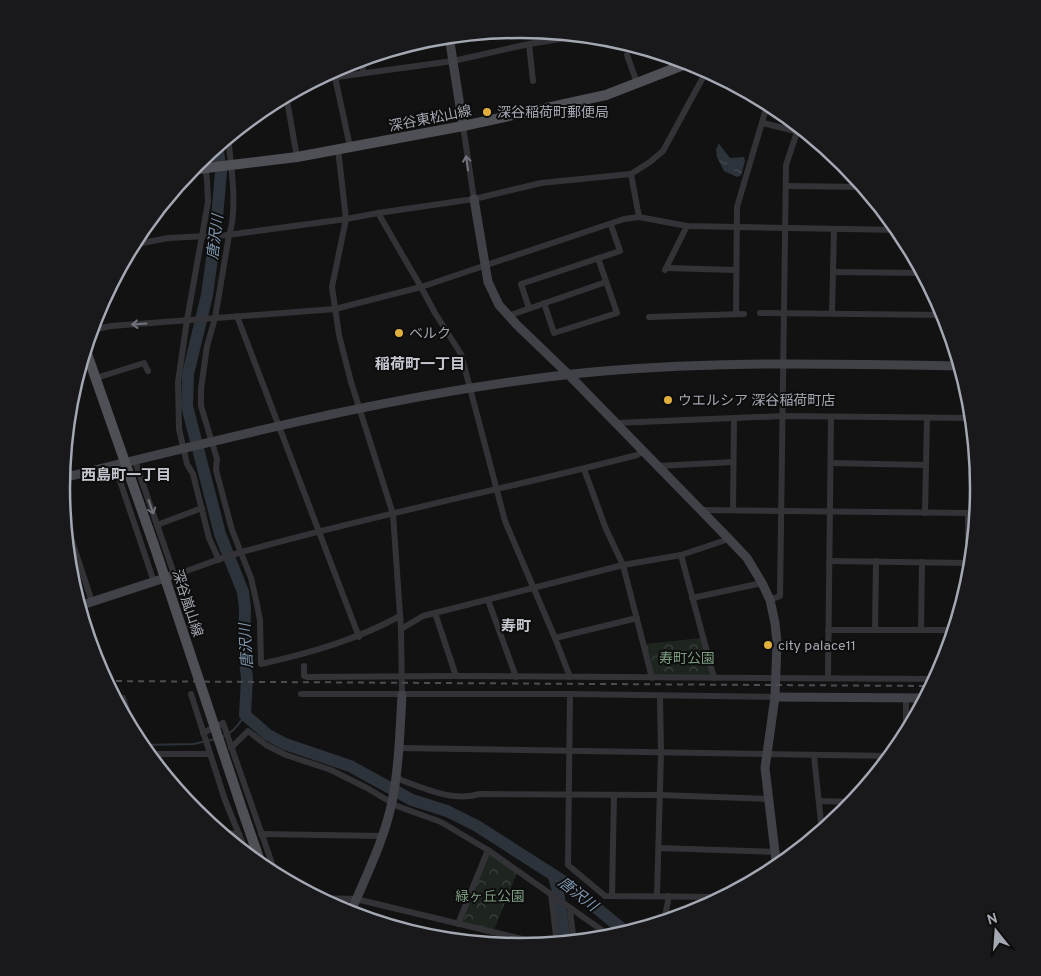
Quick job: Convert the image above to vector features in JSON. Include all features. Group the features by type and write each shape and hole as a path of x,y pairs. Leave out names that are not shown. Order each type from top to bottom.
{"main road":[{"name":"深谷東松山線","path":"207,168 297,157 463,126 606,95 679,67"},
{"path":"202,169 207,168"},
{"name":"深谷嵐山線","path":"89,359 130,462 154,545 257,854"}],"street":[{"path":"337,77 453,61 560,39"},
{"path":"451,43 484,265 493,294 508,316 569,375 747,558 770,600 777,642 776,677 765,768 776,859"},
{"path":"529,44 533,81"},
{"path":"627,55 637,83"},
{"path":"363,66 363,72"},
{"path":"336,77 350,147"},
{"path":"143,243 168,238 228,235 346,219 474,200 541,183 631,174 650,162 662,151 703,77"},
{"path":"287,103 297,157"},
{"path":"736,314 737,207 766,110"},
{"path":"763,123 796,132"},
{"path":"770,600 780,596 786,165 797,132"},
{"path":"229,145 233,204 232,228 228,235 208,346 201,389 202,412 210,443 217,459 216,470 232,530 239,553 251,578 260,620 261,664 304,655 359,636 400,616"},
{"path":"338,149 346,219 332,286 339,335 358,409 393,514 401,628 402,677 399,748 392,799 382,836 353,906"},
{"path":"206,165 208,202 188,320 178,397 179,430 187,464 193,474 209,538 220,560"},
{"path":"631,174 639,217"},
{"path":"786,186 855,187"},
{"path":"378,213 434,313 461,354 496,489 510,534 556,638 570,677"},
{"path":"99,328 336,309 421,287 611,225 624,219 639,217 687,226 889,230"},
{"path":"529,308 521,284 620,251 611,225"},
{"path":"687,226 666,270 736,270"},
{"path":"832,313 834,229"},
{"path":"544,303 554,333 617,313 598,258"},
{"path":"833,272 916,273"},
{"path":"508,316 606,282"},
{"path":"760,313 936,315"},
{"path":"649,317 744,314"},
{"path":"237,316 359,636"},
{"path":"96,378 144,364 148,371"},
{"path":"70,476 358,409 469,388 569,375 655,368 783,364 954,366"},
{"path":"616,423 783,416 965,418"},
{"path":"828,678 832,417"},
{"path":"733,510 734,418"},
{"path":"926,418 926,513"},
{"path":"85,604 239,553 584,469 637,455 644,451"},
{"path":"130,462 156,525 192,626 190,627"},
{"path":"658,466 733,462"},
{"path":"831,463 926,465"},
{"path":"584,469 606,528 623,565 652,678"},
{"path":"119,478 154,582"},
{"path":"156,525 202,508"},
{"path":"702,510 968,514 968,533"},
{"path":"401,628 423,616 623,565 681,555 729,539"},
{"path":"74,549 92,602"},
{"path":"681,555 714,678"},
{"path":"829,560 964,563"},
{"path":"875,630 876,562"},
{"path":"921,630 922,562"},
{"path":"692,598 762,583"},
{"path":"488,600 516,677"},
{"path":"435,613 456,676"},
{"path":"556,638 637,618"},
{"path":"828,630 948,630"},
{"path":"304,666 304,676 307,677 929,679"},
{"path":"191,694 210,754 242,842"},
{"path":"301,694 570,694 919,698"},
{"path":"570,694 568,865 605,896 709,897"},
{"path":"658,895 661,753 660,696"},
{"path":"906,697 906,721"},
{"path":"123,698 125,703"},
{"path":"203,732 223,723 272,864"},
{"path":"231,748 248,731 266,745 286,755 331,770 392,799 397,806 441,822 488,850 602,931"},
{"path":"399,748 882,756"},
{"path":"157,754 210,754"},
{"path":"814,756 821,824"},
{"path":"396,778 437,794 459,797 480,794 660,795 769,799"},
{"path":"612,896 614,795"},
{"path":"226,800 248,798"},
{"path":"819,801 844,802"},
{"path":"231,834 239,834"},
{"path":"261,834 382,836"},
{"path":"659,848 775,852"},
{"path":"458,924 488,850"},
{"path":"554,896 556,937"},
{"path":"665,915 669,896"},
{"path":"336,898 356,899 517,938"},
{"path":"572,909 570,912 573,936"}],"green space":[{"name":"寿町公園","path":"701,638 711,676 654,676 645,644"},
{"name":"緑ヶ丘公園","path":"489,854 517,873 494,930 462,922"}],"water":[{"path":"719,144 730,158 744,157 745,161 741,175 737,177 724,171 717,157 716,149"}],"waterway":[{"name":"唐沢川","path":"218,154 221,172 216,229 207,295 188,374 187,406 220,534 243,592 245,608 244,652 247,678 245,715 268,735 285,744 350,766 412,800 447,811 477,826 566,883 620,927"},
{"path":"222,737 232,731 245,715"},
{"path":"151,745 194,744 215,739"},
{"path":"554,877 558,891 564,937"}],"railway":[{"path":"113,681 925,686"}],"place":[{"name":"深谷稲荷町郵便局","path":"487,112"},
{"name":"ベルク","path":"399,333"},
{"name":"ウエルシア 深谷稲荷町店","path":"668,400"},
{"name":"city palace11","path":"768,645"}],"district":[{"name":"稲荷町一丁目","path":"420,364"},
{"name":"西島町一丁目","path":"126,475"},
{"name":"寿町","path":"516,626"}]}
